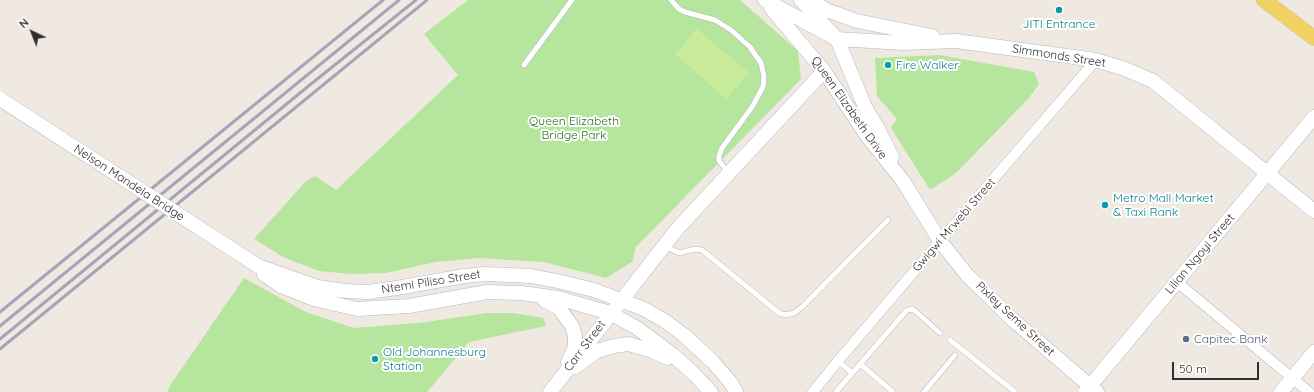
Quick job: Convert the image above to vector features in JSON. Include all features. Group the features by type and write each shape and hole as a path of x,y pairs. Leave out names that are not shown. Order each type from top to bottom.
{"main road":[{"path":"1264,0 1314,38"}],"street":[{"name":"Simmonds Street","path":"765,0 836,39 903,43 956,41 1096,60 1125,68 1153,81 1314,211"},
{"name":"Queen Elizabeth Drive","path":"765,0 824,70 867,136 903,181 940,241"},
{"path":"800,0 836,39 865,107 878,129 903,181"},
{"path":"811,0 826,10 857,21 956,41"},
{"name":"Gwigwi Mrwebi Street","path":"813,392 940,241 1096,60"},
{"name":"Carr Street","path":"550,392 610,313 678,228 730,174 824,70"},
{"name":"Nelson Mandela Bridge","path":"0,99 259,267"},
{"name":"Lilian Ngoyi Street","path":"1091,390 1177,282 1314,117"},
{"name":"Pixley Seme Street","path":"940,241 967,275 1012,319 1091,390"},
{"name":"Ntemi Piliso Street","path":"259,267 268,278 281,286 314,299 357,309 409,306 487,292 522,293 558,298 610,313 637,328 672,354 696,375 711,392"},
{"name":"Ntemi Piliso Street","path":"259,267 318,287 345,291 368,292 464,276 485,274 532,276 594,290 644,309 685,336 713,362 736,392"},
{"path":"1177,282 1309,392"},
{"path":"522,293 549,302 559,308 572,326 575,336 575,347 562,377"},
{"path":"562,377 598,351 614,346 628,344 650,350 685,366"},
{"path":"1281,392 1314,352"}],"lane":[{"path":"524,65 572,0"},
{"path":"671,0 679,9 715,20 731,30 750,48 761,64 764,76 763,87 752,107 722,148 719,156 719,161 730,174"},
{"path":"664,245 680,253 695,249 702,250 779,313 786,315 794,313 802,307 888,220"},
{"path":"836,392 910,309 914,310 940,333"},
{"path":"950,340 1013,391"},
{"path":"924,392 955,355"},
{"path":"838,361 852,373"},
{"path":"860,364 893,392"}],"green space":[{"name":"Queen Elizabeth Bridge Park","path":"468,0 740,0 798,51 801,79 635,248 633,261 606,278 544,262 478,258 435,262 386,273 352,274 319,271 285,258 254,239 306,181 315,176 336,190 458,75 424,34"},
{"path":"697,29 749,73 726,99 675,54"},
{"path":"939,55 1034,72 1039,84 1029,98 956,173 930,190 891,128 897,119 877,96 875,58"},
{"path":"244,278 306,312 354,328 419,323 487,313 513,313 543,318 546,326 469,342 427,392 167,392"}],"railway":[{"path":"0,312 383,0"},
{"path":"0,326 399,0"},
{"path":"0,339 311,84 416,0"},
{"path":"0,349 427,0"}],"place":[{"name":"JITI Entrance","path":"1059,10"},
{"name":"Fire Walker","path":"888,65"},
{"name":"Metro Mall Market & Taxi Rank","path":"1105,205"},
{"name":"Capitec Bank","path":"1186,339"},
{"name":"Old Johannesburg Station","path":"375,359"}]}
